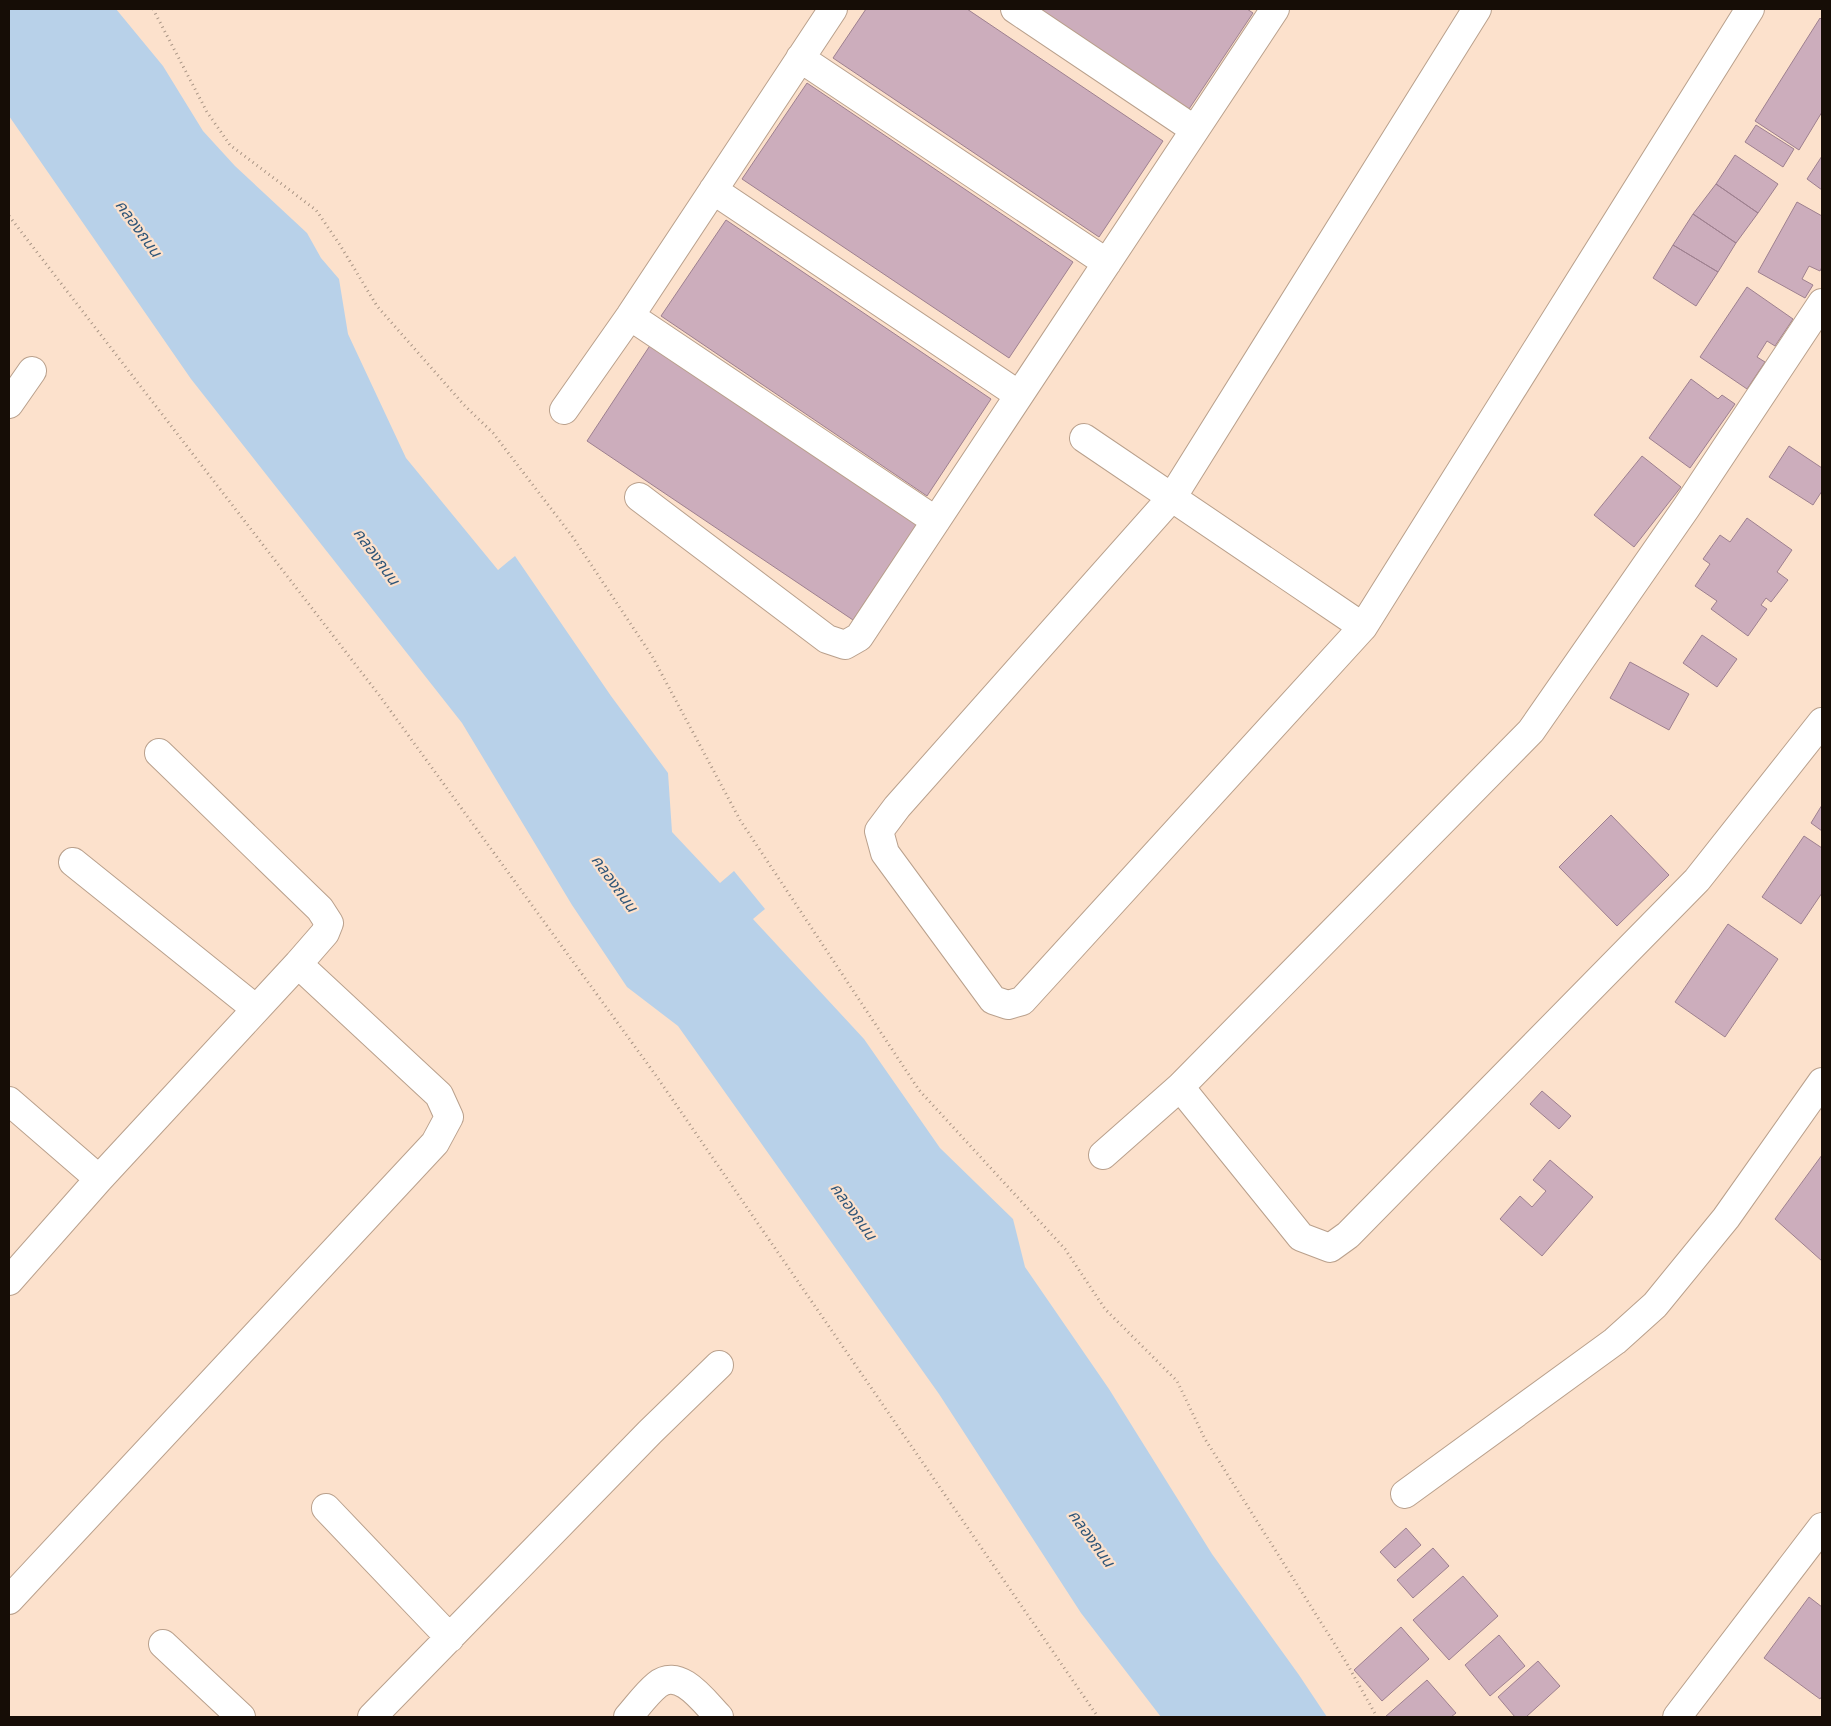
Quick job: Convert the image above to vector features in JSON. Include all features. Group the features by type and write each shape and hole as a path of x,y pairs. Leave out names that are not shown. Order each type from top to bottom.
{"street":[{"path":"564,410 630,316 833,9"},
{"path":"1015,9 1195,130"},
{"path":"639,497 827,639 845,645 859,637 1275,9"},
{"path":"1477,9 1173,496 897,807 880,831 885,854 993,1000 1008,1005 1022,1001 1363,627 1750,9"},
{"path":"800,58 1106,263"},
{"path":"713,190 1019,395"},
{"path":"1103,1155 1180,1087 1531,731 1686,508 1822,303"},
{"path":"630,316 936,521"},
{"path":"9,404 32,371"},
{"path":"1084,438 1173,496 1363,627"},
{"path":"1180,1087 1302,1238 1330,1248 1348,1235 1697,880 1822,722"},
{"path":"9,1281 99,1179 298,964 325,933 329,923 320,909 159,753"},
{"path":"73,862 256,1010"},
{"path":"9,1600 435,1143 449,1117 439,1095 298,964"},
{"path":"1406,1494 1616,1340 1655,1305 1726,1218 1822,1082"},
{"path":"9,1101 99,1179"},
{"path":"372,1717 650,1432 719,1364"},
{"path":"326,1508 450,1638"},
{"path":"1677,1717 1822,1527"},
{"path":"164,1644 241,1717"},
{"path":"628,1717 658,1684 671,1679 685,1683 719,1717"}],"path":[{"path":"153,9 207,112 230,145 316,210 377,306 464,405 493,433 572,536 652,656 740,820 919,1090 1065,1249 1105,1309 1177,1381 1205,1439 1346,1662 1378,1717"},
{"path":"9,216 379,695 651,1069 1098,1717"}],"water":[{"name":"คลองถนน","path":"9,9 116,9 163,66 203,131 235,166 307,233 321,258 339,279 348,334 406,458 498,570 515,556 611,696 668,773 672,832 720,883 734,871 765,909 753,919 864,1039 940,1148 1013,1219 1025,1267 1109,1389 1212,1554 1327,1717 1161,1717 1081,1613 939,1394 678,1026 627,987 572,905 462,723 191,379 9,116"}],"building":[{"path":"866,9 967,9 1163,141 1099,237 833,58"},
{"path":"1040,9 1247,9 1253,13 1189,109"},
{"path":"1820,18 1822,20 1822,112 1799,150 1755,121"},
{"path":"807,83 1073,262 1009,358 742,179"},
{"path":"1756,125 1794,149 1783,167 1745,142"},
{"path":"1735,155 1778,184 1758,213 1716,184"},
{"path":"1822,156 1822,190 1807,179"},
{"path":"1716,184 1758,213 1736,243 1693,214"},
{"path":"1797,202 1822,216 1822,267 1820,271 1809,266 1802,279 1813,285 1805,298 1758,272"},
{"path":"1693,214 1736,243 1718,272 1673,245"},
{"path":"726,220 991,399 927,496 661,316"},
{"path":"1673,245 1718,272 1696,306 1653,278"},
{"path":"1747,287 1793,319 1775,346 1767,341 1757,357 1765,362 1747,389 1700,357"},
{"path":"651,344 917,524 853,620 587,441"},
{"path":"1691,379 1718,399 1722,395 1735,404 1690,468 1649,438"},
{"path":"1789,446 1822,468 1822,491 1813,505 1769,477"},
{"path":"1642,456 1681,487 1634,547 1594,515"},
{"path":"1747,518 1792,550 1777,572 1788,580 1771,602 1766,598 1761,605 1767,609 1748,636 1711,609 1717,601 1695,586 1710,564 1703,559 1720,535 1730,542"},
{"path":"1702,635 1737,659 1717,687 1683,663"},
{"path":"1630,662 1689,694 1669,730 1610,698"},
{"path":"1822,805 1822,831 1811,823"},
{"path":"1611,815 1669,875 1617,926 1559,867"},
{"path":"1804,836 1822,848 1822,893 1801,924 1762,897"},
{"path":"1728,924 1778,959 1725,1037 1675,1002"},
{"path":"1542,1091 1571,1116 1559,1129 1530,1104"},
{"path":"1822,1155 1822,1261 1775,1219"},
{"path":"1550,1160 1593,1197 1542,1256 1500,1219 1520,1196 1532,1207 1546,1191 1533,1180"},
{"path":"1406,1528 1421,1545 1395,1568 1380,1552"},
{"path":"1433,1548 1449,1566 1413,1598 1397,1580"},
{"path":"1463,1576 1498,1616 1449,1660 1413,1620"},
{"path":"1809,1597 1822,1607 1822,1696 1820,1699 1764,1658"},
{"path":"1401,1627 1429,1659 1382,1701 1354,1670"},
{"path":"1499,1635 1525,1666 1490,1696 1465,1665"},
{"path":"1538,1661 1560,1686 1526,1717 1515,1717 1498,1697"},
{"path":"1427,1680 1456,1713 1451,1717 1385,1717"}]}
